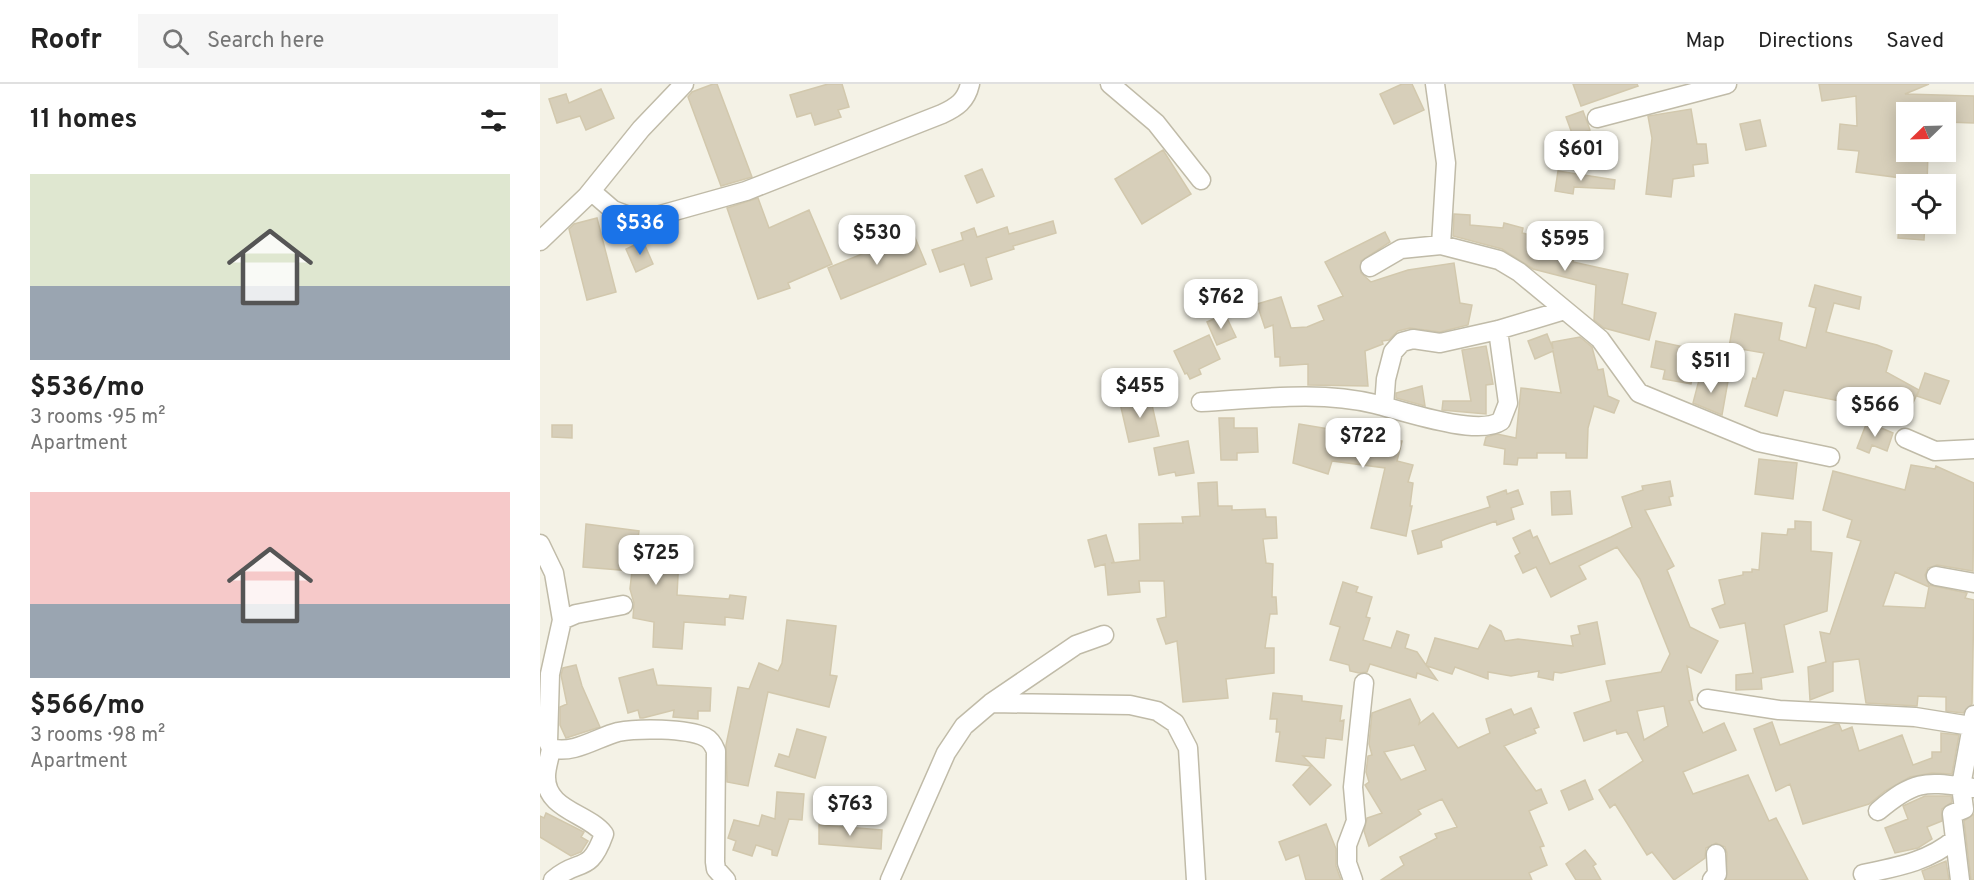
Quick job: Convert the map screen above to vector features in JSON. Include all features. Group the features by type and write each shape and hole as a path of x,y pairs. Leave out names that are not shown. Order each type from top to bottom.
{"street":[{"path":"540,241 591,191 641,129 684,84"},
{"path":"591,191 613,210 634,218 653,217 746,191 942,114 958,106 968,95 970,84"},
{"path":"1110,84 1156,123 1201,180"},
{"path":"1435,84 1446,163 1441,245"},
{"path":"1597,118 1727,84"},
{"path":"1370,267 1401,249 1441,245 1499,260 1519,272 1600,339 1639,393 1758,442 1830,457"},
{"path":"1384,406 1384,393 1393,351 1402,342 1413,339 1440,343 1498,330 1565,310"},
{"path":"1201,402 1351,399 1408,414 1482,427 1495,425 1501,421 1508,403 1498,330"},
{"path":"1905,438 1912,444 1935,451 1974,449"},
{"path":"540,544 554,573 562,620 545,674 547,736 551,748 546,777 548,789 561,806 598,825 604,834 598,852 592,861 553,880"},
{"path":"1936,576 1974,583"},
{"path":"562,620 576,614 623,605"},
{"path":"890,880 955,738 964,726 991,703 1076,645 1104,635"},
{"path":"1353,880 1347,863 1347,845 1356,821 1353,787 1364,683"},
{"path":"1707,699 1779,710 1972,720 1964,809 1952,813 1960,880"},
{"path":"991,703 1130,705 1157,711 1176,723 1188,748 1196,880"},
{"path":"551,748 569,748 618,732 635,730 675,731 704,737 716,751 715,862 716,870 726,880"},
{"path":"1878,811 1891,800 1922,783 1967,787"},
{"path":"1863,874 1924,859 1943,849 1955,839"},
{"path":"1712,880 1717,874 1716,854"}],"building":[{"path":"717,84 752,177 721,186 688,97 692,92"},
{"path":"828,84 842,84 849,107 838,110 841,117 815,125 811,113 797,117 790,95"},
{"path":"1402,84 1412,84 1424,110 1394,124 1380,94"},
{"path":"1573,84 1637,84 1638,86 1581,106"},
{"path":"1819,84 1929,84 1905,94 1974,96 1974,123 1956,122 1956,102 1896,102 1896,162 1928,162 1927,174 1896,174 1896,177 1856,172 1859,151 1838,149 1840,124 1857,126 1856,96 1822,101"},
{"path":"601,89 614,118 586,130 580,116 557,123 549,99 566,94 569,103"},
{"path":"1691,109 1697,144 1706,144 1708,163 1693,165 1694,176 1673,179 1671,197 1646,194 1652,138 1648,116"},
{"path":"1583,111 1590,130 1573,136 1566,117"},
{"path":"1760,120 1766,146 1746,150 1740,124"},
{"path":"1163,150 1191,194 1142,224 1115,179"},
{"path":"982,169 994,196 977,203 965,176"},
{"path":"1558,171 1615,180 1614,189 1574,187 1573,194 1555,191"},
{"path":"758,198 769,228 809,210 832,264 788,283 790,288 758,299 727,208"},
{"path":"1454,214 1470,215 1470,225 1503,228 1504,223 1523,228 1522,233 1577,245 1573,262 1628,274 1622,304 1656,313 1649,340 1604,328 1594,320 1596,285 1533,269 1502,249 1453,236"},
{"path":"597,218 616,292 587,300 569,229 574,224"},
{"path":"1053,221 1056,233 1013,246 1014,249 986,258 992,279 971,286 964,264 940,272 932,250 963,240 961,233 974,228 977,237 1007,227 1009,234"},
{"path":"1385,232 1390,242 1361,261 1361,273 1371,282 1408,270 1454,263 1460,303 1472,305 1468,325 1440,332 1410,328 1398,331 1389,340 1382,341 1383,344 1365,351 1368,386 1308,385 1308,364 1280,366 1280,357 1275,357 1273,325 1265,328 1257,304 1281,297 1291,328 1307,327 1324,320 1318,306 1343,296 1325,262"},
{"path":"913,233 926,264 841,299 828,268"},
{"path":"1898,234 1924,234 1924,240 1898,238"},
{"path":"643,241 653,264 636,272 626,249"},
{"path":"1815,285 1861,297 1859,309 1834,303 1826,332 1892,351 1886,372 1919,390 1910,409 1873,389 1863,422 1841,415 1845,402 1784,390 1777,416 1745,406 1753,378 1756,379 1764,353 1729,347 1735,314 1782,323 1779,340 1806,348 1816,308 1809,306"},
{"path":"1225,314 1236,337 1217,345 1207,322"},
{"path":"1547,334 1553,349 1552,342 1580,337 1592,347 1598,370 1603,369 1608,396 1619,401 1614,413 1594,406 1588,428 1587,458 1566,458 1566,453 1537,453 1537,458 1518,458 1517,465 1504,464 1505,449 1484,445 1486,437 1497,434 1516,438 1521,388 1561,393 1553,351 1535,359 1528,341"},
{"path":"1209,335 1220,359 1199,369 1201,374 1190,379 1187,373 1185,374 1174,351"},
{"path":"1656,341 1698,350 1691,384 1663,379 1665,370 1651,367"},
{"path":"1486,346 1493,384 1486,385 1486,414 1442,410 1443,401 1471,401 1462,350"},
{"path":"1925,373 1949,381 1940,404 1917,396"},
{"path":"1700,376 1728,381 1722,415 1693,403"},
{"path":"1422,386 1425,406 1396,398 1396,393"},
{"path":"1150,396 1159,436 1129,442 1120,403"},
{"path":"1219,418 1234,418 1234,428 1257,428 1258,452 1237,453 1237,460 1221,460"},
{"path":"1867,422 1893,433 1887,451 1872,445 1869,453 1857,448"},
{"path":"1299,424 1402,441 1397,461 1413,465 1408,482 1413,483 1410,506 1412,506 1406,536 1371,528 1385,468 1332,461 1328,474 1293,463"},
{"path":"552,425 572,425 572,438 552,437"},
{"path":"1188,441 1194,473 1176,476 1175,472 1159,475 1154,448"},
{"path":"1759,459 1797,463 1793,499 1755,494"},
{"path":"1911,465 1935,469 1936,466 1974,483 1973,571 1937,565 1928,568 1925,575 1929,585 1967,593 1965,598 1974,600 1972,704 1963,713 1946,711 1946,697 1918,696 1917,706 1866,703 1859,659 1833,662 1833,691 1810,700 1808,667 1826,662 1820,632 1830,634 1861,541 1847,537 1852,520 1823,510 1833,471 1905,490","holes":["1895,572 1929,587 1925,608 1883,606"]},
{"path":"1670,481 1673,496 1669,497 1671,505 1645,510 1674,566 1667,570 1690,627 1718,641 1701,673 1687,666 1693,700 1689,701 1703,733 1724,723 1736,750 1683,772 1693,794 1748,775 1769,821 1776,818 1808,880 1726,880 1727,853 1725,847 1716,843 1706,848 1705,858 1674,880 1652,852 1647,855 1615,804 1610,808 1599,790 1643,761 1627,732 1617,734 1616,730 1584,741 1574,713 1611,701 1606,681 1661,672 1670,654 1640,579 1617,547 1579,566 1586,579 1551,597 1536,567 1523,573 1515,556 1520,553 1513,538 1530,530 1533,538 1537,536 1550,564 1632,527 1622,497 1643,490 1642,486","holes":["1664,706 1668,726 1644,740 1637,711"]},
{"path":"1217,482 1218,506 1232,506 1232,510 1265,509 1266,517 1276,517 1277,538 1263,539 1266,563 1273,564 1272,597 1276,597 1277,614 1270,614 1265,648 1274,648 1274,673 1226,679 1228,698 1183,702 1177,641 1166,644 1157,619 1166,617 1164,581 1139,581 1140,592 1108,595 1105,564 1095,567 1088,540 1106,535 1114,562 1111,563 1140,560 1139,524 1183,523 1182,517 1200,516 1198,483"},
{"path":"1506,490 1507,494 1518,490 1523,504 1511,508 1514,519 1497,525 1496,521 1445,539 1441,541 1442,547 1418,554 1412,531 1490,507 1487,497"},
{"path":"1570,491 1572,514 1552,515 1551,492"},
{"path":"1795,521 1811,522 1811,551 1832,553 1827,611 1784,625 1793,672 1761,678 1762,689 1736,690 1736,675 1753,673 1745,623 1720,628 1712,609 1725,604 1719,580 1743,575 1743,572 1752,572 1752,569 1759,570 1762,533 1787,535 1788,529 1795,529"},
{"path":"586,524 639,531 638,538 644,539 641,560 666,563 667,555 679,557 677,595 729,599 730,595 746,597 743,619 725,617 725,625 684,622 682,649 653,647 654,622 633,618 634,603 630,589 632,571 583,567"},
{"path":"1343,582 1358,587 1356,592 1372,597 1366,617 1370,618 1363,640 1391,648 1397,631 1409,635 1405,648 1417,652 1426,665 1435,638 1478,649 1490,625 1501,631 1505,641 1518,639 1573,646 1571,636 1580,634 1578,626 1597,622 1605,664 1561,673 1554,672 1553,680 1538,677 1539,671 1511,676 1488,672 1488,679 1455,667 1452,674 1427,666 1437,680 1417,673 1416,678 1370,664 1367,672 1350,671 1349,665 1330,660 1340,627 1330,624"},
{"path":"787,620 836,626 830,675 837,676 829,707 768,692 748,786 727,782 726,745 738,687 749,689 759,663 778,671 782,663"},
{"path":"576,665 582,686 600,727 566,738 560,725 560,707 567,704 561,675 563,668"},
{"path":"653,669 657,685 711,688 710,711 698,711 698,719 673,717 674,710 643,718 640,718 638,710 628,713 619,678"},
{"path":"1273,693 1302,696 1302,701 1342,706 1340,721 1344,720 1342,740 1326,738 1324,758 1303,756 1331,785 1310,805 1293,785 1311,766 1276,761 1280,732 1276,732 1277,719 1270,719"},
{"path":"1410,699 1420,720 1419,724 1433,713 1458,748 1490,733 1486,719 1511,709 1514,715 1531,708 1539,727 1534,729 1536,733 1504,746 1536,791 1541,789 1547,803 1529,811 1544,846 1540,847 1547,865 1529,873 1532,880 1381,880 1404,865 1400,857 1437,838 1435,834 1457,827 1442,799 1418,810 1421,814 1369,846 1364,831 1367,818 1382,813 1365,785 1369,782 1366,772 1368,756 1372,755 1369,744 1372,713","holes":["1414,745 1426,770 1401,780 1384,752"]},
{"path":"1772,722 1780,745 1836,724 1839,724 1842,731 1852,727 1859,751 1902,735 1913,765 1932,758 1932,752 1941,752 1941,733 1959,735 1952,774 1932,773 1910,777 1885,791 1869,804 1803,824 1790,784 1776,791 1754,729"},
{"path":"797,729 826,737 815,778 775,766 779,754 789,757"},
{"path":"1585,780 1593,799 1569,810 1561,791"},
{"path":"777,792 804,794 802,820 789,819 777,856 772,855 772,850 756,845 752,856 733,850 736,841 728,838 734,820 759,826 762,815 775,819"},
{"path":"1925,796 1951,796 1952,802 1942,809 1942,821 1927,827 1932,839 1918,848 1895,853 1885,828 1908,819 1903,806"},
{"path":"546,813 584,832 581,837 588,841 581,852 571,856 540,837 540,816 544,818"},
{"path":"1974,814 1974,880 1971,880 1964,821"},
{"path":"1326,824 1336,849 1336,866 1341,880 1306,880 1299,855 1286,860 1279,842"},
{"path":"819,825 882,830 881,849 819,844"},
{"path":"1585,850 1596,864 1593,866 1601,880 1576,880 1566,864"},
{"path":"1946,861 1949,880 1925,880 1922,871"}]}
